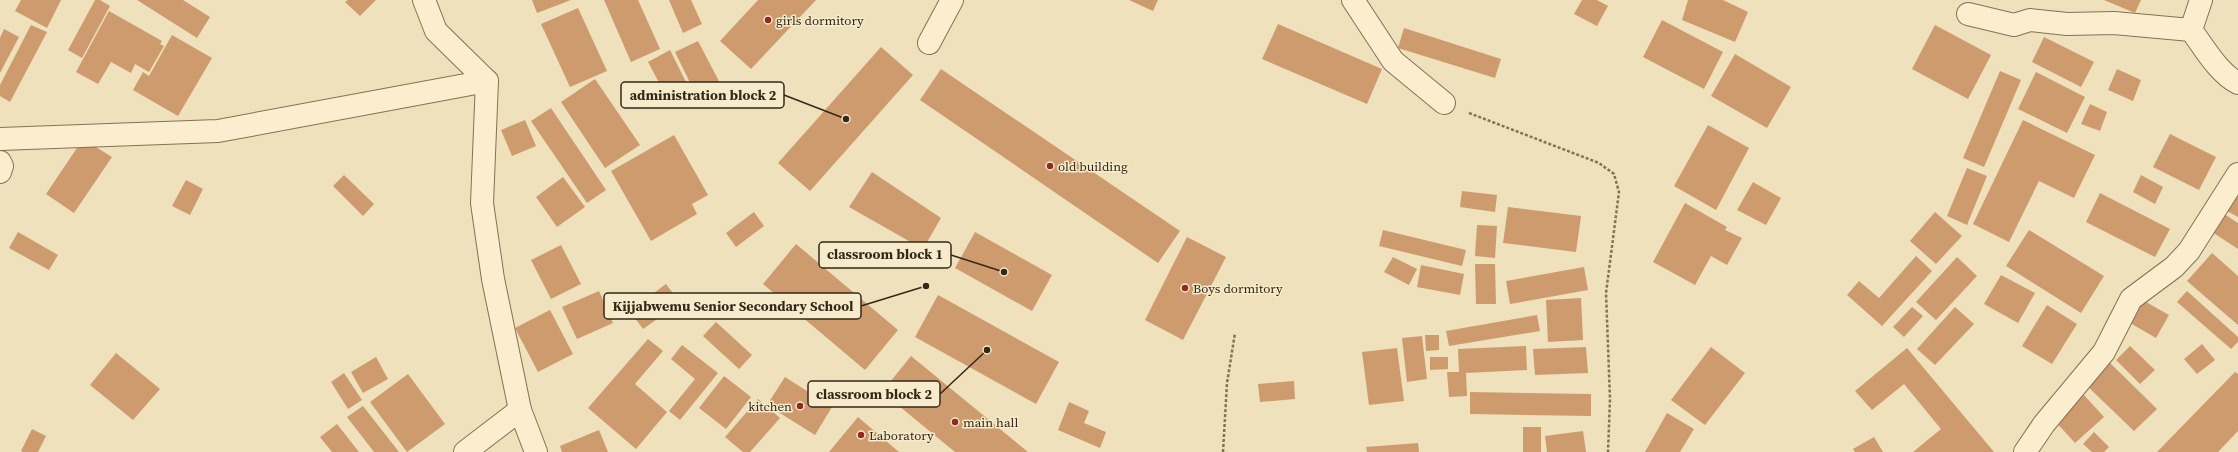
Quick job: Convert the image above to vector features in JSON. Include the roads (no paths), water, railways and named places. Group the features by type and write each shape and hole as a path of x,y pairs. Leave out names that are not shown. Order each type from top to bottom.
{"street":[{"path":"424,0 436,31 487,81 482,203 493,279 520,410 536,452"},
{"path":"929,43 952,0"},
{"path":"1353,0 1393,61 1444,103"},
{"path":"2191,30 2201,0"},
{"path":"1968,14 2014,25 2030,20 2067,24 2114,23 2191,30 2214,60 2232,80 2238,83"},
{"path":"0,140 218,131 487,81"},
{"path":"0,162 2,166 0,172"},
{"path":"2025,452 2044,424 2104,352 2131,299 2174,267 2189,251 2238,174"},
{"path":"465,452 520,410"}],"place":[{"name":"girls dormitory","path":"768,20"},
{"name":"administration block 2","path":"846,119"},
{"name":"old building","path":"1050,166"},
{"name":"classroom block 1","path":"1004,272"},
{"name":"Kijjabwemu Senior Secondary School","path":"926,286"},
{"name":"Boys dormitory","path":"1185,288"},
{"name":"classroom block 2","path":"987,350"},
{"name":"kitchen","path":"800,406"},
{"name":"main hall","path":"955,422"},
{"name":"Laboratory","path":"861,435"}]}
